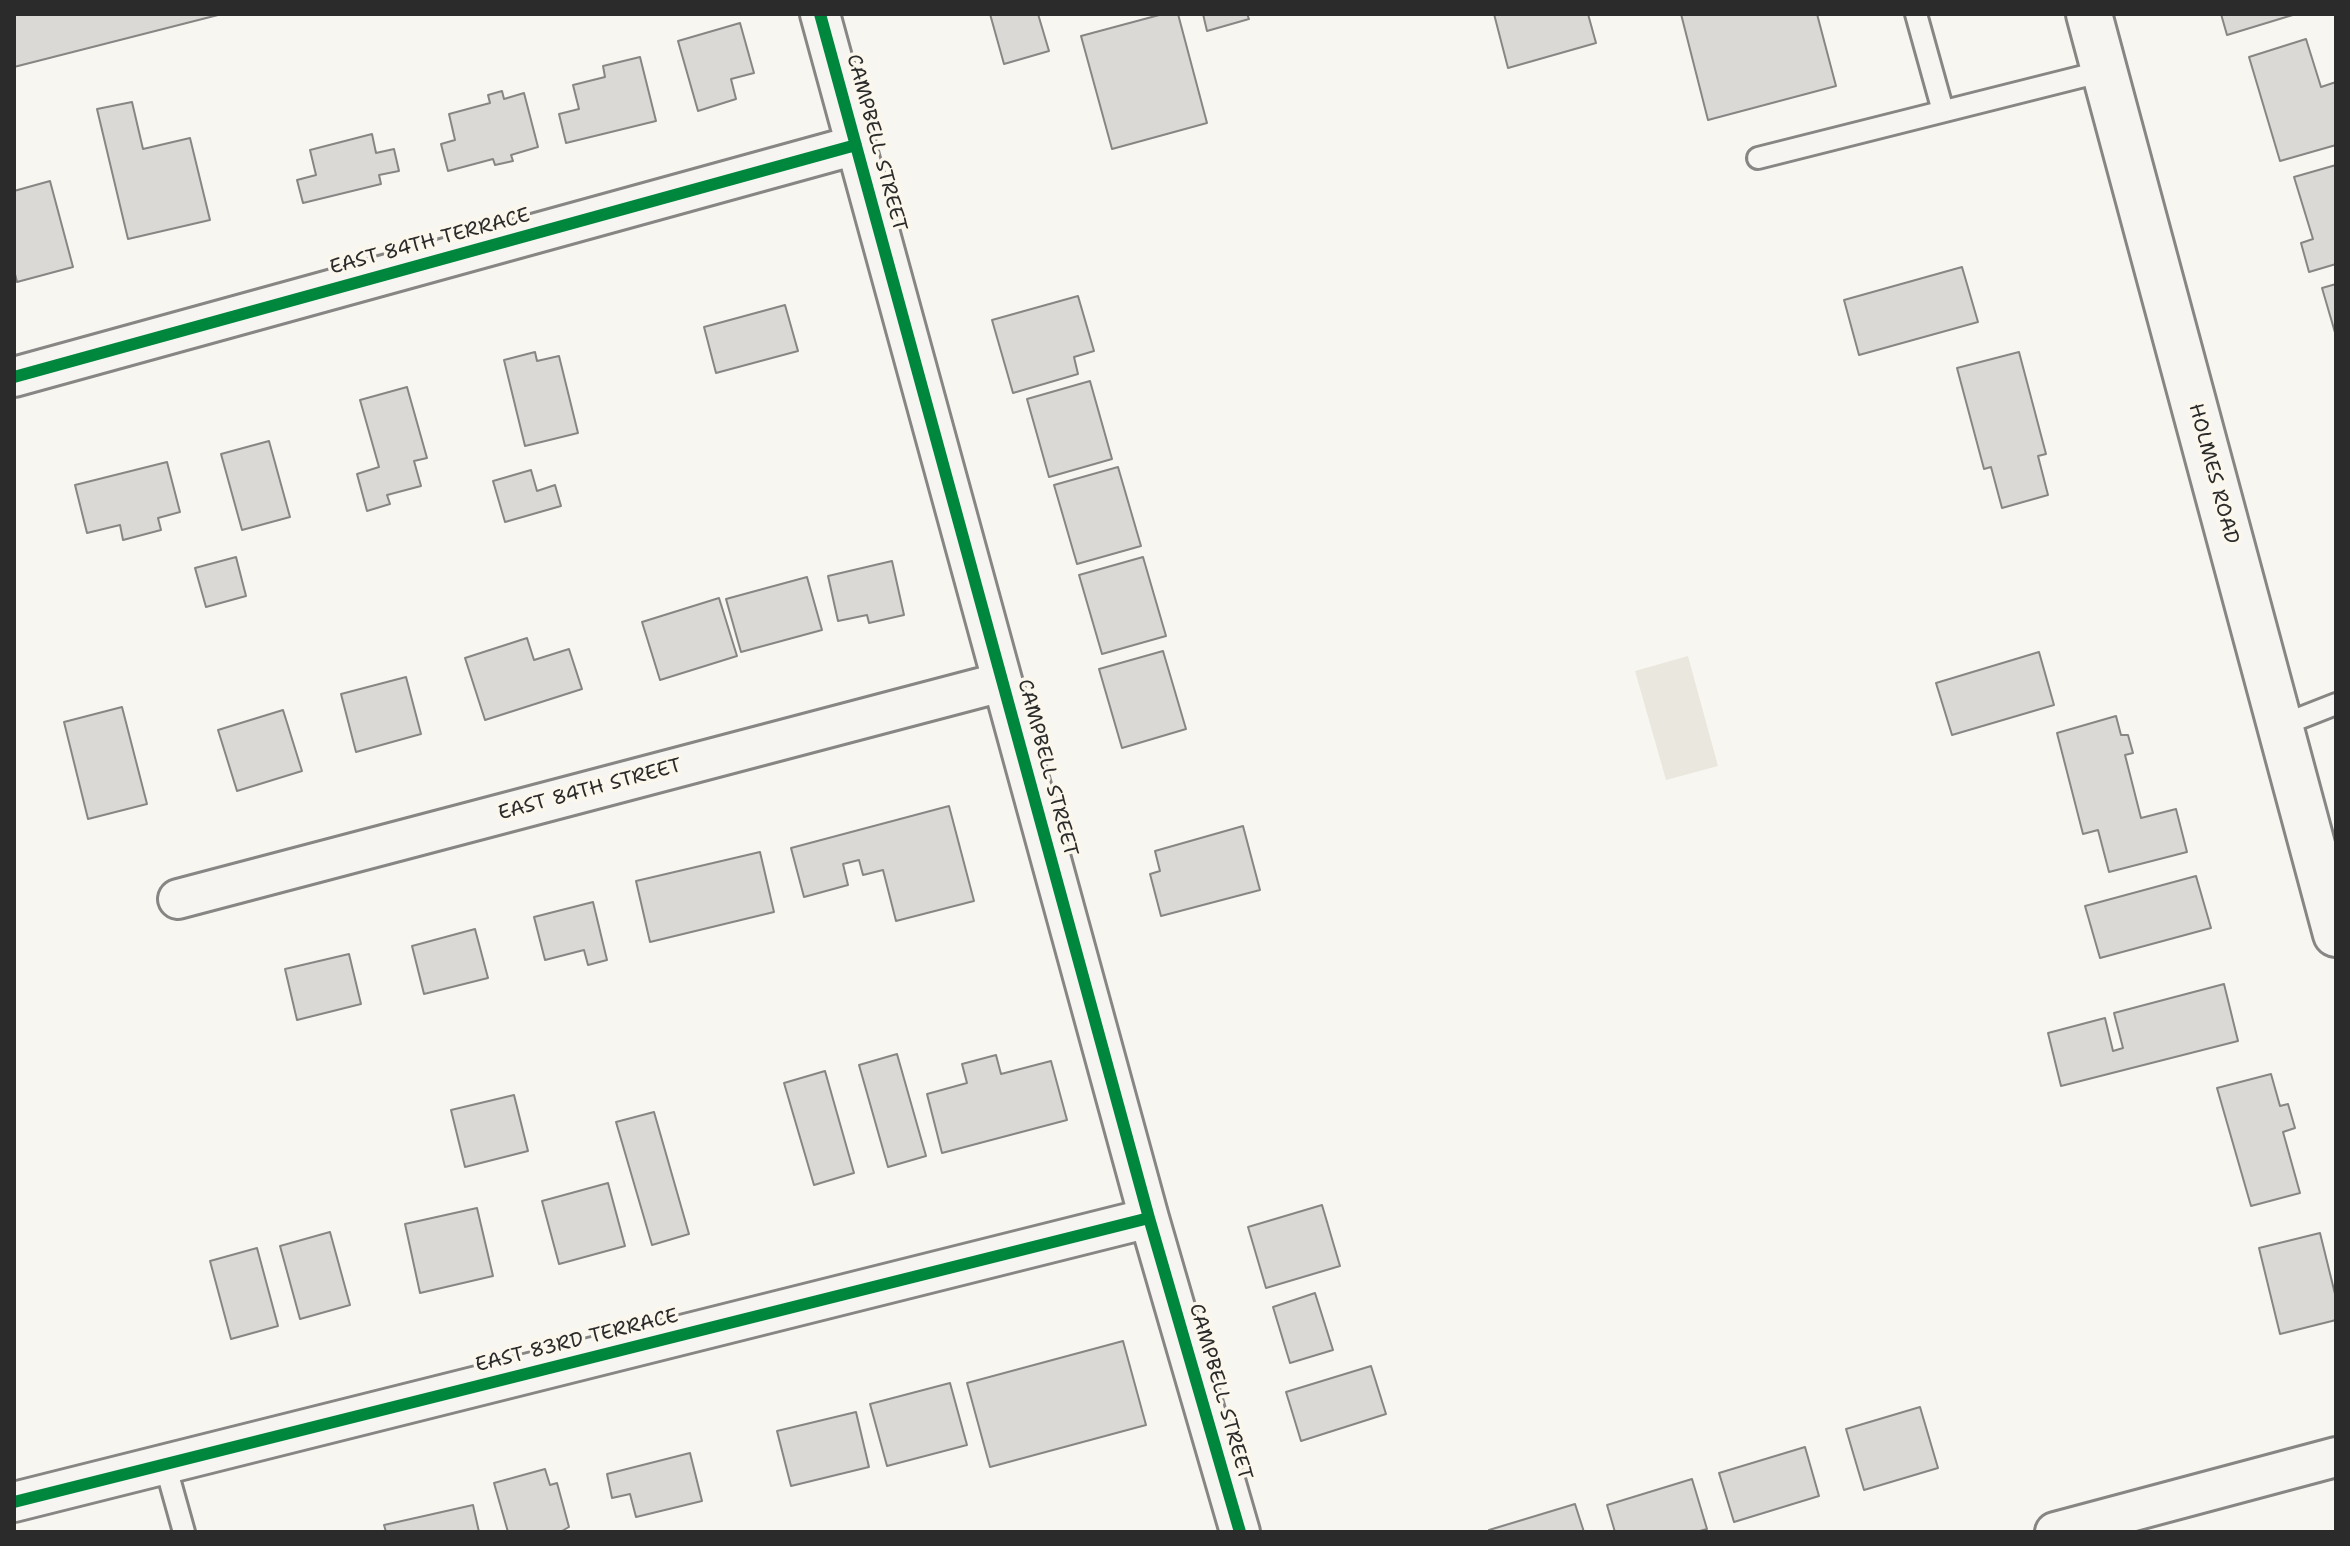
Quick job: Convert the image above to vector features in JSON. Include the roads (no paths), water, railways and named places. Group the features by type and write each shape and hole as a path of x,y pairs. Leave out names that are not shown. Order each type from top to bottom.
{"main road":[{"name":"HOLMES ROAD","path":"2089,14 2336,934"}],"street":[{"name":"CAMPBELL STREET","path":"820,14 1149,1218 1240,1532"},
{"name":"EAST 84TH TERRACE","path":"14,377 856,145"},
{"name":"EAST 84TH STREET","path":"178,899 1002,682"},
{"name":"EAST 83RD TERRACE","path":"14,1502 1149,1218"},
{"path":"2055,1532 2336,1457"}],"lane":[{"path":"1916,14 1943,111"},
{"path":"1758,158 2104,71"},
{"path":"2280,726 2336,704"},
{"path":"165,1464 184,1532"}]}
